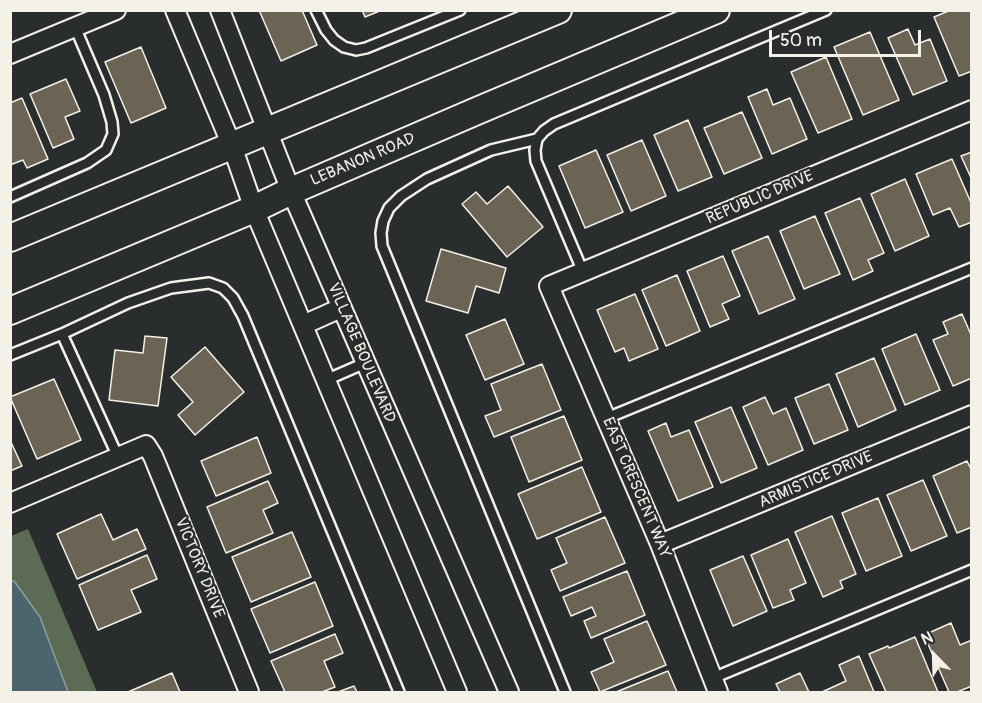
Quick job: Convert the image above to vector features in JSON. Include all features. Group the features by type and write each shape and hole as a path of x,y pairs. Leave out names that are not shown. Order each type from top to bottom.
{"main road":[{"path":"10,238 558,10"},
{"name":"LEBANON ROAD","path":"10,311 254,209 291,191 716,10"}],"street":[{"path":"10,54 116,10"},
{"path":"175,10 232,146 254,209 457,693"},
{"name":"VILLAGE BOULEVARD","path":"220,10 291,191 509,693"},
{"name":"REPUBLIC DRIVE","path":"549,286 972,110"},
{"name":"EAST CRESCENT WAY","path":"549,286 660,544 716,685"},
{"path":"303,325 341,308"},
{"name":"ARMISTICE DRIVE","path":"660,544 972,415"},
{"name":"VICTORY DRIVE","path":"118,457 147,445 249,693"},
{"path":"10,503 118,457"}],"lane":[{"path":"316,10 334,40 344,47 356,50 460,10"},
{"path":"583,272 536,161 537,139 544,131 554,124 826,10"},
{"path":"10,197 87,163 106,150 113,134 104,95 75,27"},
{"path":"537,139 490,150 427,179 401,196 389,208 381,233 382,246 565,693"},
{"path":"606,417 972,268"},
{"path":"10,355 128,303 171,288 209,283 223,288 233,298 243,316 271,380 399,693"},
{"path":"62,334 118,457"},
{"path":"326,380 365,363"},
{"path":"716,685 972,570"}],"green space":[{"path":"28,529 97,692 11,692 11,536"}],"water":[{"path":"10,581 14,581 40,617 68,692 11,692"}],"building":[{"path":"259,10 302,10 317,45 281,61"},
{"path":"362,10 382,10 365,17"},
{"path":"951,10 972,10 972,71 959,76 934,17"},
{"path":"908,29 915,45 930,39 947,81 913,95 888,38"},
{"path":"870,32 899,100 863,115 834,47"},
{"path":"141,47 166,108 131,123 105,62"},
{"path":"826,57 852,119 818,133 791,72"},
{"path":"66,79 80,111 65,117 74,139 53,148 30,94"},
{"path":"767,89 773,105 790,98 807,139 772,154 748,97"},
{"path":"22,98 48,159 27,168 23,160 10,165 10,103"},
{"path":"742,112 762,158 724,174 704,128"},
{"path":"688,120 712,177 678,191 654,135"},
{"path":"642,140 666,196 631,211 607,155"},
{"path":"596,150 623,212 585,228 559,166"},
{"path":"972,152 972,180 961,156"},
{"path":"952,159 972,205 972,222 959,227 950,208 933,215 916,174"},
{"path":"905,179 929,236 895,251 871,194"},
{"path":"508,186 543,227 507,257 462,204 476,192 487,204"},
{"path":"860,198 884,253 868,260 873,271 853,280 825,213"},
{"path":"815,216 840,274 804,289 780,231"},
{"path":"768,236 795,299 759,314 732,251"},
{"path":"441,249 506,268 499,293 476,286 468,313 426,301"},
{"path":"723,256 740,296 722,304 729,319 710,327 687,271"},
{"path":"677,275 700,331 666,346 642,290"},
{"path":"635,294 658,349 629,361 624,348 615,352 597,310"},
{"path":"962,314 972,337 972,378 953,386 933,340 948,334 943,322"},
{"path":"505,319 524,364 485,380 466,335"},
{"path":"916,334 940,390 905,405 882,349"},
{"path":"145,336 167,338 158,406 109,400 115,350 143,353"},
{"path":"205,347 244,392 195,435 178,415 193,402 171,377"},
{"path":"874,358 896,410 858,427 836,374"},
{"path":"542,364 561,410 494,437 485,416 501,410 491,384"},
{"path":"54,379 81,440 37,459 10,397"},
{"path":"829,384 848,430 814,444 795,398"},
{"path":"765,397 773,414 786,408 803,450 768,465 743,407"},
{"path":"731,407 757,468 721,483 695,422"},
{"path":"564,416 582,460 529,482 511,437"},
{"path":"666,423 671,437 689,430 713,487 678,501 648,431"},
{"path":"257,437 271,473 216,496 201,461"},
{"path":"10,440 22,466 10,471"},
{"path":"967,461 972,471 972,527 957,533 933,476"},
{"path":"582,467 601,512 537,539 518,494"},
{"path":"923,480 947,536 911,551 887,495"},
{"path":"268,481 278,503 263,510 273,533 226,553 207,507"},
{"path":"878,498 902,556 866,571 842,513"},
{"path":"101,514 113,540 137,529 146,549 77,579 57,534"},
{"path":"832,516 856,574 840,581 843,588 823,597 795,532"},
{"path":"605,517 625,563 560,591 551,570 567,563 556,538"},
{"path":"292,532 311,577 251,602 232,557"},
{"path":"788,539 806,583 790,590 794,600 773,608 751,555"},
{"path":"147,555 157,579 131,590 141,612 98,630 79,585"},
{"path":"743,556 767,611 733,626 710,570"},
{"path":"627,571 645,615 591,638 584,621 596,616 592,607 571,616 563,597"},
{"path":"315,582 333,626 270,653 251,609"},
{"path":"647,621 666,665 600,692 591,672 614,662 604,639"},
{"path":"951,623 960,645 972,640 972,686 957,692 949,692 924,635"},
{"path":"335,634 343,653 324,661 335,687 322,692 285,692 271,661"},
{"path":"915,637 938,692 886,692 869,654"},
{"path":"859,656 874,692 822,692 846,681 839,665"},
{"path":"668,671 677,692 616,692"},
{"path":"172,673 180,692 128,692"},
{"path":"800,673 809,692 780,692 776,684"},
{"path":"354,686 357,692 338,692"}]}
